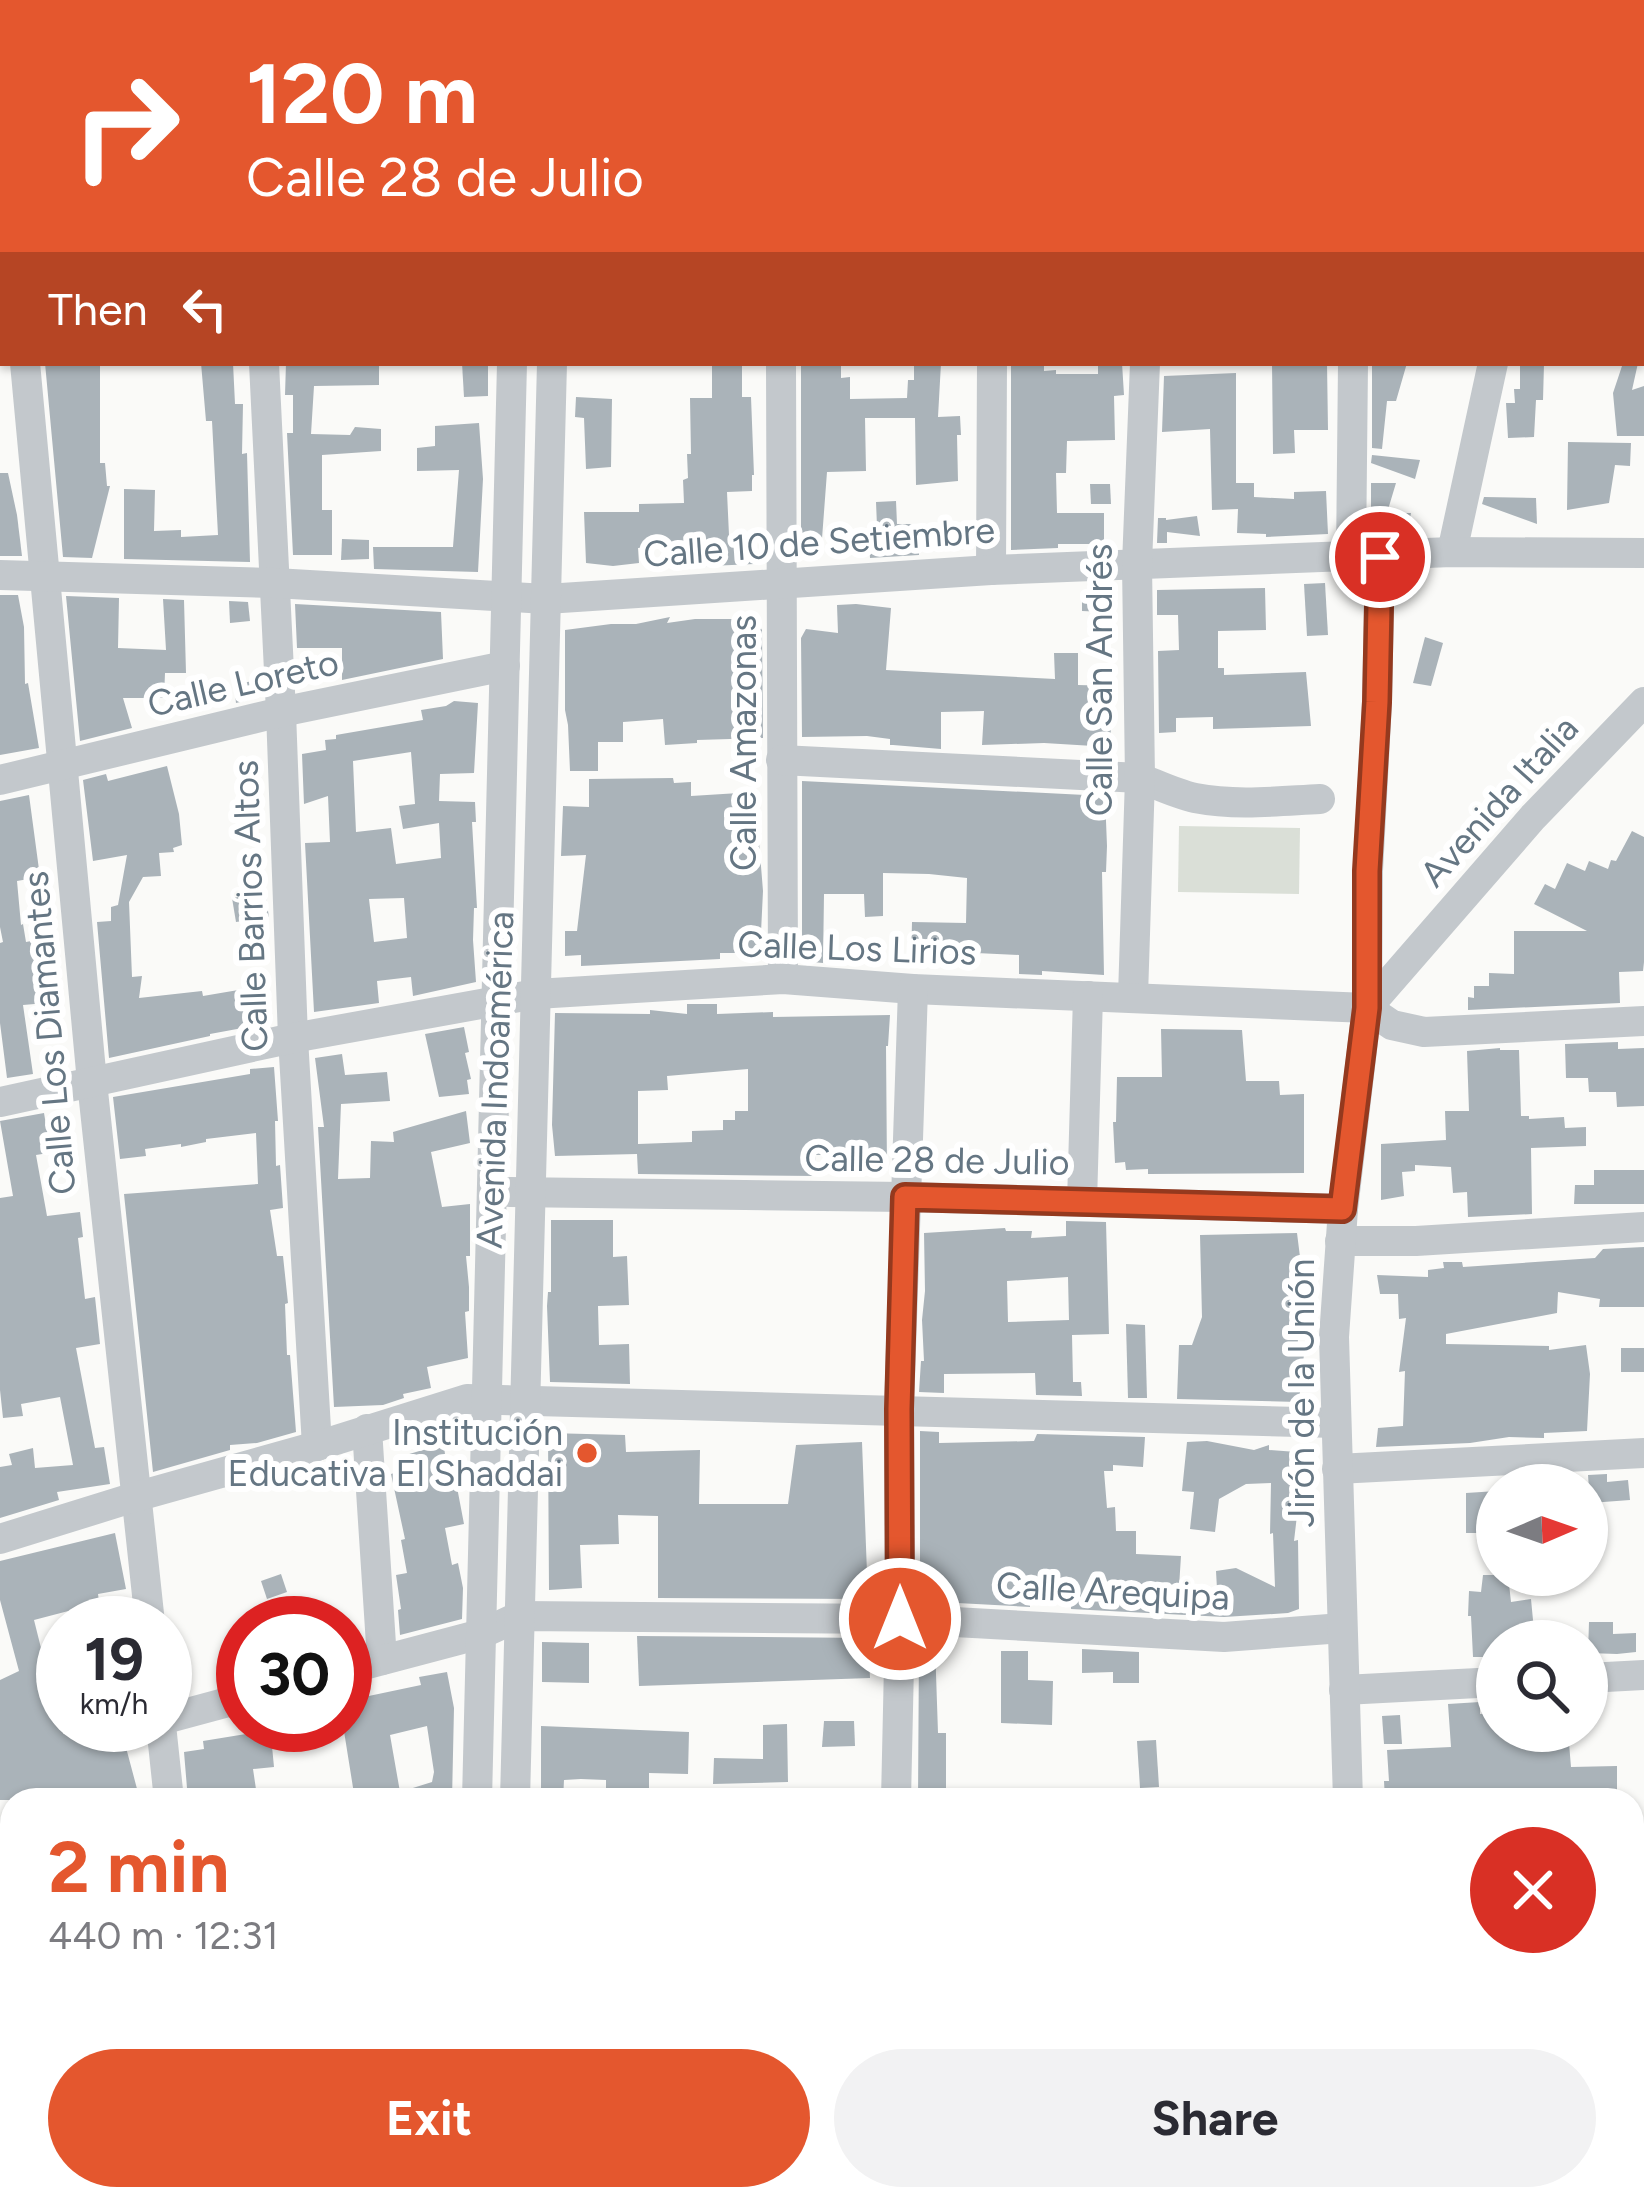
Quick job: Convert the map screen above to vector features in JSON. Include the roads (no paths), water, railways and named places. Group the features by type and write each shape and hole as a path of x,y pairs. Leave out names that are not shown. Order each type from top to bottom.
{"street":[{"name":"Calle Los Diamantes","path":"25,366 92,1082 147,1596"},
{"name":"Calle Barrios Altos","path":"264,366 293,1038 317,1446"},
{"name":"Avenida Indoamérica","path":"477,1788 512,366"},
{"name":"Avenida Indoamérica","path":"515,1788 552,366"},
{"name":"Calle Amazonas","path":"782,366 783,979"},
{"path":"991,570 992,366"},
{"name":"Calle San Andrés","path":"1132,996 1140,778 1137,564 1145,366"},
{"name":"Jirón de la Unión","path":"1348,1788 1334,1337 1342,1209 1367,1008 1367,871 1377,702 1353,366"},
{"path":"1452,552 1492,366"},
{"name":"Calle 10 de Setiembre","path":"0,575 275,583 546,599 991,570 1452,552 1644,553"},
{"name":"Calle Loreto","path":"0,780 281,712 506,666"},
{"name":"Avenida Italia","path":"1367,1008 1533,817 1644,702"},
{"path":"782,760 1140,778 1190,797 1220,802 1320,799"},
{"name":"Calle Los Lirios","path":"0,1102 293,1038 536,994 783,979 1367,1008 1392,1025 1424,1032 1644,1021"},
{"path":"896,1788 899,1409 913,988"},
{"path":"1082,1202 1088,996"},
{"name":"Calle 28 de Julio","path":"492,1192 1342,1209"},
{"path":"1340,1240 1644,1227"},
{"path":"0,1539 467,1399 1336,1423"},
{"path":"367,1429 382,1660"},
{"path":"1337,1469 1644,1453"},
{"path":"372,1663 481,1634 520,1616"},
{"name":"Calle Arequipa","path":"520,1616 900,1619 1224,1637 1342,1628"},
{"path":"1608,1677 1644,1675"},
{"path":"1344,1690 1476,1683"},
{"path":"165,1752 168,1788"}],"place":[{"name":"Institución Educativa El Shaddai","path":"587,1453"}]}
